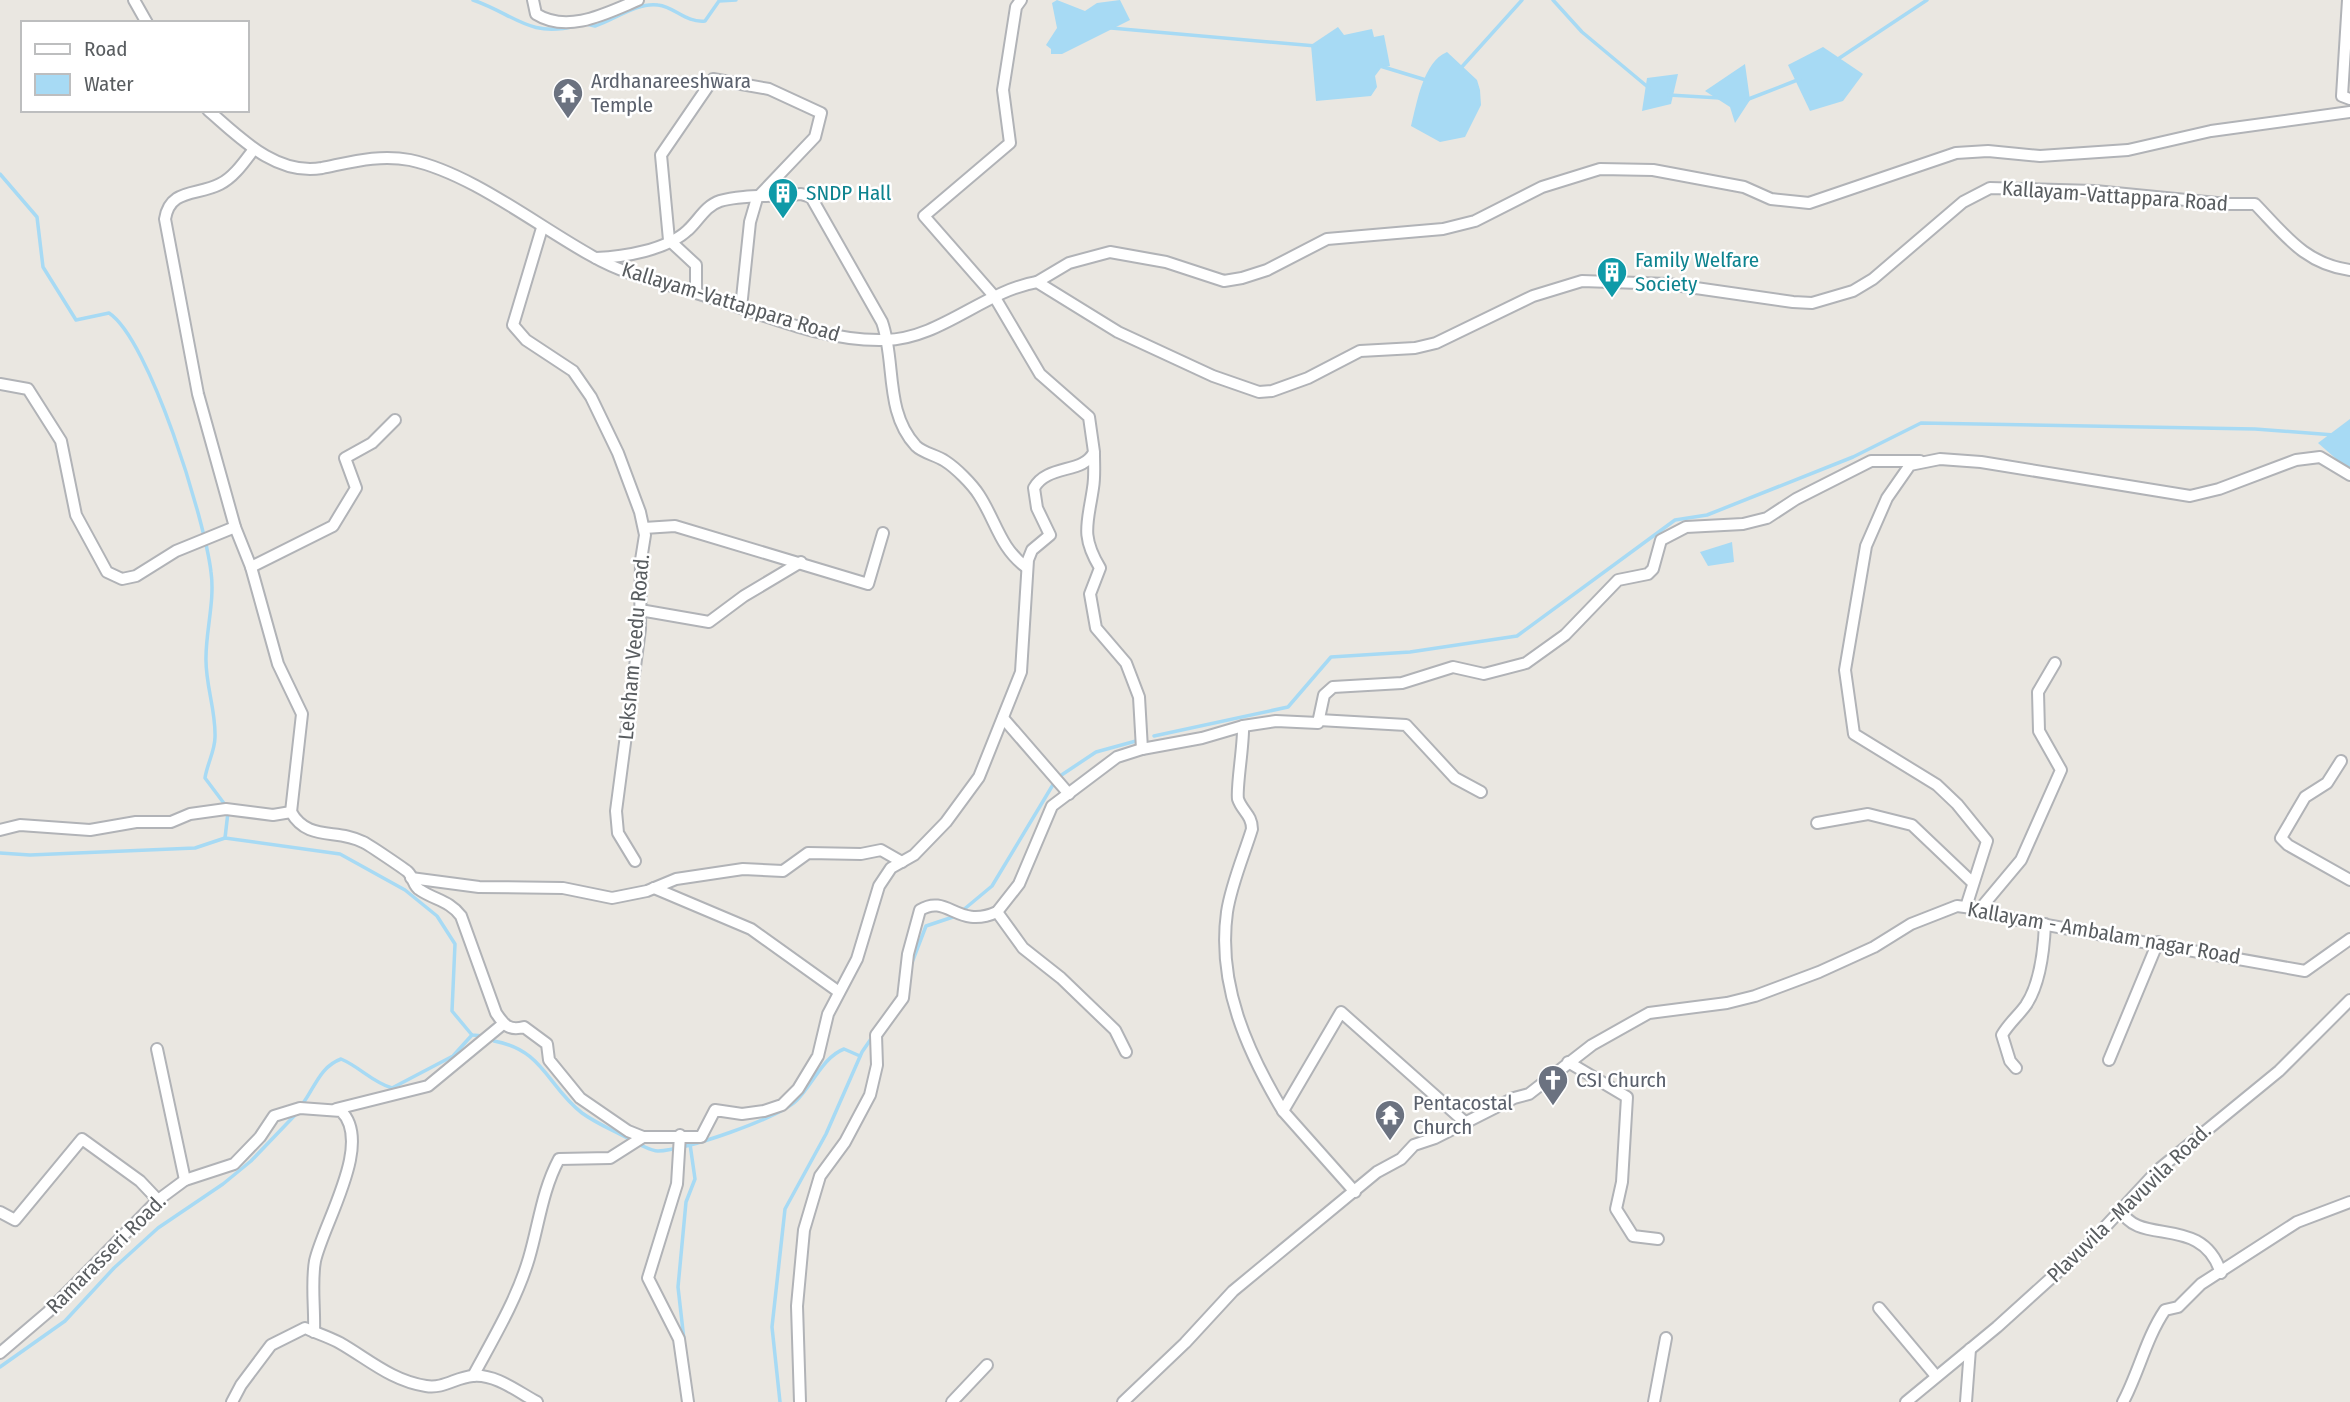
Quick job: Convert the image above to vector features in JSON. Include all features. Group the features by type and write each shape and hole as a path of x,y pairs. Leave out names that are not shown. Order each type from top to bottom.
{"street":[{"path":"134,0 146,21"},
{"path":"533,0 536,14 561,23 585,20 638,0"},
{"path":"1021,0 1016,7 1003,90 1010,143 924,216 994,296 1041,374 1089,417 1094,452 1094,486 1086,519 1087,547 1100,568 1090,594 1096,628 1126,663 1139,697 1142,749"},
{"path":"2348,0 2342,96 2350,99"},
{"path":"696,293 696,265 669,240 661,155 713,79 769,89 821,113 815,137 757,198 750,222 741,308"},
{"name":"Kallayam-Vattappara Road","path":"210,112 254,149 288,167 318,168 369,157 410,160 456,174 542,228 637,278 741,308 856,338 888,341 928,330 994,296 1037,282 1118,332 1213,376 1259,392 1272,391 1308,379 1360,351 1415,348 1436,343 1533,296 1581,281 1668,284 1793,302 1812,303 1834,297 1873,279 1963,202 1995,187 2061,188 2227,204 2255,204 2283,234 2319,263 2350,270"},
{"path":"1037,282 1069,263 1110,251 1140,255 1224,281 1242,278 1267,270 1327,239 1380,233 1420,233 1464,223 1542,187 1600,169 1653,170 1744,187 1771,199 1809,203 1956,153 1988,151 2040,156 2128,150 2211,131 2350,112"},
{"path":"254,149 237,171 219,185 177,197 167,206 165,219 198,394 235,527 251,567 278,664 302,714 291,812 298,824 315,832 345,834 362,841 408,872 416,888 453,905 461,916 496,1013 503,1024 511,1028 524,1027 530,1030 547,1044 549,1060 580,1098 628,1131 643,1137 704,1136 715,1110 752,1113 785,1102 798,1089 818,1056 828,1014 857,958 879,886 891,868 926,843 967,796 990,756 1021,672 1026,628 1026,567 1032,550 1050,535 1037,508 1034,488 1045,475 1089,460 1094,452"},
{"path":"595,258 618,257 669,240 688,231 704,212 717,203 801,194 811,197 882,322 888,341 892,393 903,423 917,446 947,462 980,496 1005,547 1026,567"},
{"name":"Leksham Veedu Road.","path":"542,228 513,325 526,340 573,371 591,397 618,453 643,528 634,680 616,811 618,833 635,861"},
{"path":"0,384 29,389 61,440 76,515 107,572 121,579 136,576 176,551 235,527"},
{"path":"251,567 333,526 356,488 345,458 372,443 395,420"},
{"path":"1319,720 1324,695 1333,687 1402,683 1452,667 1484,674 1526,663 1565,635 1618,580 1648,574 1653,569 1661,540 1679,529 1743,524 1767,518 1796,499 1871,461 1940,459 1981,462 2190,496 2219,489 2296,460 2320,457 2350,475"},
{"path":"1920,461 1910,466 1887,498 1866,552 1845,670 1854,734 1937,785 1958,804 1987,841 1966,907"},
{"path":"643,528 675,526 868,584 883,533"},
{"path":"640,610 709,622 744,596 801,562"},
{"path":"1980,909 2021,860 2061,770 2039,731 2038,692 2055,663"},
{"path":"1003,718 1069,794"},
{"path":"800,1402 797,1306 803,1230 820,1175 845,1142 870,1095 877,1065 876,1035 903,998 908,954 920,910 940,905 967,919 996,913 1019,884 1052,806 1117,757 1243,726 1276,721 1318,723 1319,720 1406,725 1454,778 1481,792"},
{"path":"1243,726 1238,797 1251,817 1252,829 1228,909 1226,952 1236,1017 1254,1062 1283,1111 1355,1192"},
{"path":"2341,761 2327,783 2305,797 2281,838 2288,845 2350,880"},
{"path":"0,830 22,825 90,830 136,822 171,822 191,814 229,809 273,815 291,812"},
{"path":"1817,823 1868,814 1912,825 1973,883"},
{"path":"411,878 480,887 563,888 612,898 654,888 676,879 743,869 783,871 808,853 861,854 881,850 902,862"},
{"path":"654,888 751,929 839,992"},
{"name":"Kallayam - Ambalam nagar Road","path":"1122,1402 1185,1343 1233,1291 1377,1172 1401,1159 1414,1144 1466,1124 1514,1098 1529,1094 1568,1062 1619,1028 1649,1013 1727,1003 1755,996 1829,968 1920,920 1957,906 1980,909 2003,917 2158,942 2305,971 2350,939"},
{"path":"996,913 1023,948 1061,978 1115,1030 1126,1052"},
{"path":"2016,1068 2010,1061 2001,1035 2013,1017 2026,1005 2033,989 2044,947 2045,924"},
{"path":"2109,1060 2158,942"},
{"name":"Plavuvila -Mavuvila Road.","path":"1906,1402 2091,1242 2158,1170 2224,1113 2279,1071 2350,1000"},
{"path":"1283,1111 1341,1012 1466,1124"},
{"name":"Ramarasseri Road.","path":"0,1353 48,1312 158,1200 185,1180 234,1164 277,1114 300,1108 336,1109 428,1086 503,1024"},
{"path":"157,1049 185,1180"},
{"path":"1568,1062 1627,1097 1622,1182 1616,1209 1633,1236 1658,1239"},
{"path":"314,1332 315,1261 344,1182 351,1150 350,1122 336,1109"},
{"path":"680,1135 677,1184 648,1278 678,1339 688,1402"},
{"path":"473,1376 501,1324 529,1260 545,1185 559,1159 610,1158 643,1137"},
{"path":"0,1212 15,1220 82,1139 140,1181 158,1200"},
{"path":"2123,1402 2140,1371 2154,1326 2165,1310 2178,1307 2201,1284 2297,1222 2350,1202"},
{"path":"2121,1210 2126,1219 2138,1226 2189,1236 2199,1242 2217,1258 2221,1273"},
{"path":"1879,1308 1936,1377"},
{"path":"232,1402 241,1385 271,1345 305,1328 341,1344 384,1372 419,1384 447,1385 473,1376 505,1383 537,1402"},
{"path":"1654,1402 1666,1338"},
{"path":"1966,1402 1970,1349"},
{"path":"952,1402 986,1365"}],"water":[{"path":"1057,0 1085,11 1097,3 1120,0 1130,20 1062,54 1051,54 1051,49 1046,45 1057,28 1052,3"},
{"path":"1338,27 1344,35 1372,29 1374,37 1384,35 1390,66 1381,68 1375,76 1377,87 1371,96 1316,101 1311,45"},
{"path":"1823,47 1863,74 1843,101 1810,111 1788,65"},
{"path":"1447,52 1477,80 1481,105 1465,137 1440,142 1411,126 1427,74 1439,57"},
{"path":"1745,64 1750,100 1735,123 1730,107 1705,91"},
{"path":"1678,74 1671,104 1642,111 1647,78"},
{"path":"2350,419 2350,471 2318,443"},
{"path":"1732,542 1734,562 1708,566 1700,552"}],"waterway":[{"path":"473,0 533,27 559,29 575,26"},
{"path":"586,24 595,26 650,5 664,6 692,20 705,21 719,1 736,0"},
{"path":"1460,69 1522,0"},
{"path":"1553,0 1582,32 1649,88"},
{"path":"1838,59 1927,0"},
{"path":"1111,28 1316,46"},
{"path":"1380,66 1426,80"},
{"path":"1746,100 1800,79"},
{"path":"1669,95 1720,98"},
{"path":"0,174 37,217 43,267 76,320 109,313 125,330 158,393 173,434 198,514 211,572 212,593 206,667 215,737 205,778 226,806"},
{"path":"1154,736 1288,707 1331,657 1410,652 1517,636 1675,520 1707,515 1853,457 1921,423 2255,429 2334,435"},
{"path":"962,911 992,886 1057,778 1096,752 1136,741"},
{"path":"225,838 228,812"},
{"path":"0,853 30,855 195,848 225,838 340,854 405,890 437,916 455,944 452,1011 472,1035 484,1036"},
{"path":"911,965 926,926 956,916"},
{"path":"301,1106 327,1067 341,1059 392,1088 453,1056 472,1035"},
{"path":"780,1402 772,1327 785,1209 826,1134 862,1052 873,1036"},
{"path":"494,1041 524,1052 582,1113 631,1140"},
{"path":"638,1144 655,1151 671,1150 752,1124 797,1100 824,1064 837,1053 844,1049 860,1056"},
{"path":"0,1367 65,1321 114,1268 158,1228 223,1184 251,1161 297,1113"},
{"path":"684,1340 678,1287 686,1202 695,1179 690,1144"}],"place":[{"name":"Ardhanareeshwara Temple","path":"568,120"},
{"name":"SNDP Hall","path":"783,220"},
{"name":"Family Welfare Society","path":"1612,299"},
{"name":"CSI Church","path":"1553,1107"},
{"name":"Pentacostal Church","path":"1390,1142"}]}
